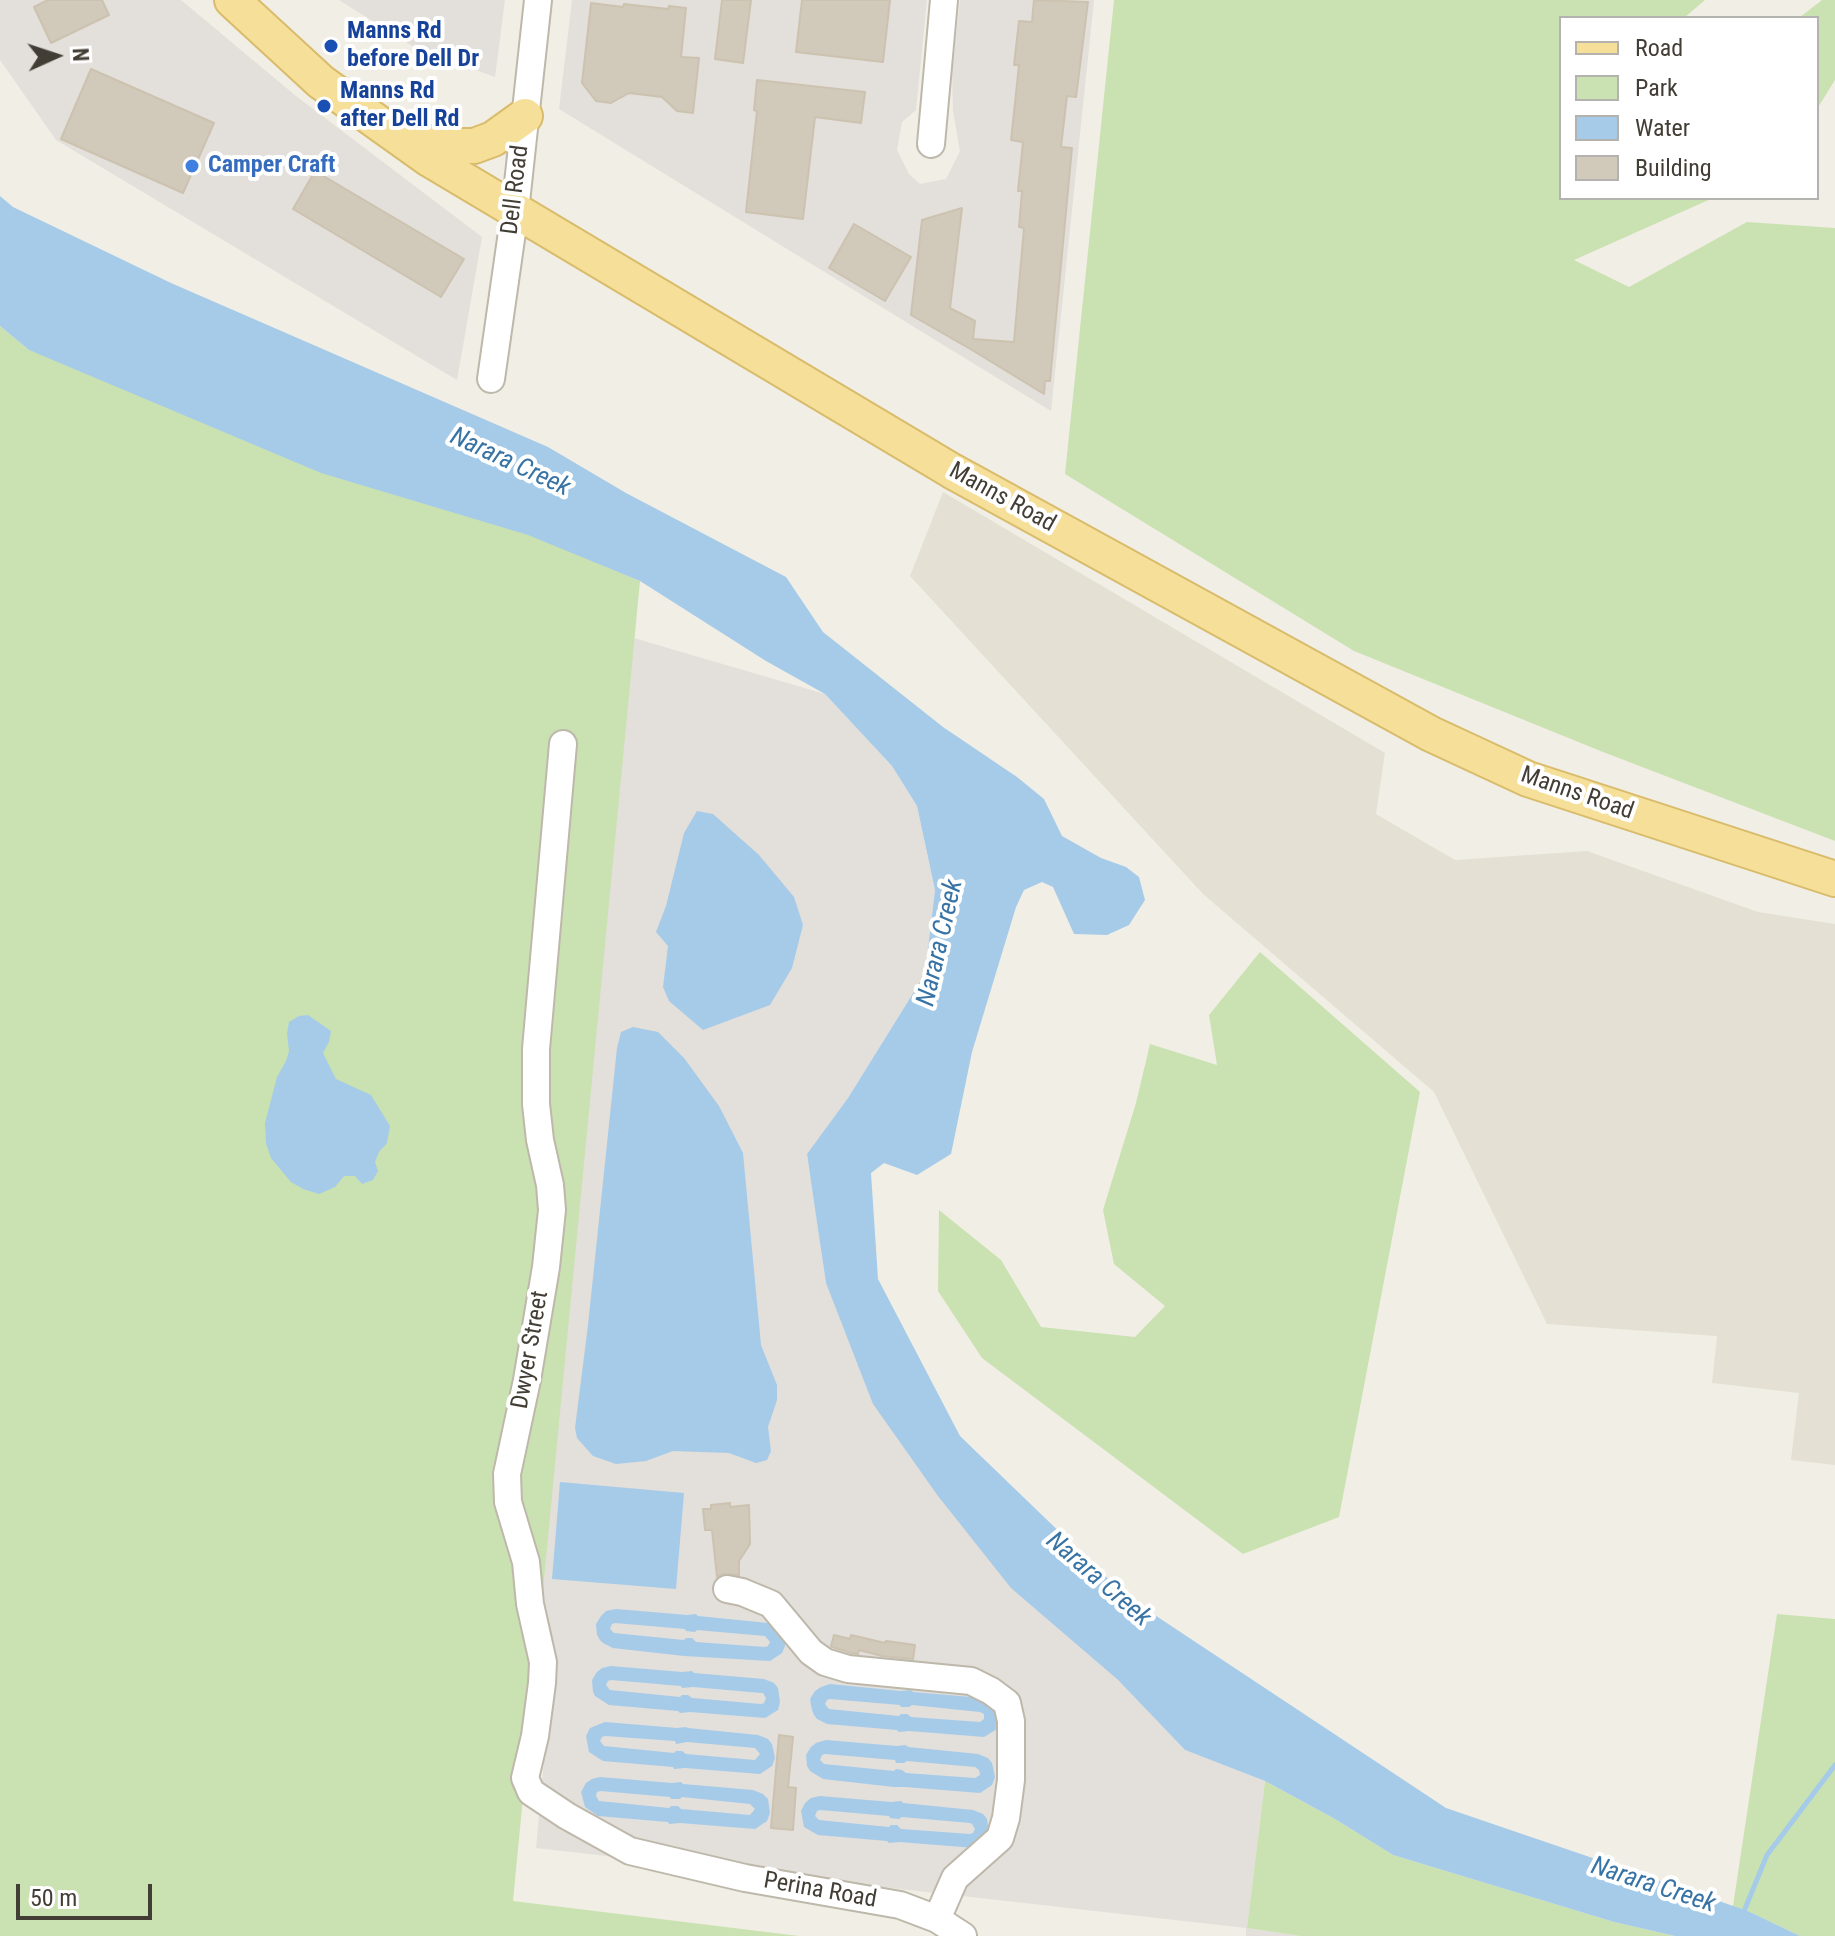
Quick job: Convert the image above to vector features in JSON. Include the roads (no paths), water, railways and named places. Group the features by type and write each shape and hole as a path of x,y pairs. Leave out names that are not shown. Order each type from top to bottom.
{"main road":[{"name":"Manns Road","path":"232,0 321,82 429,159 952,471 1431,734 1528,779 1835,879"},
{"path":"397,136 444,146 474,146 493,139 525,116"}],"street":[{"name":"Dell Road","path":"491,379 515,211 538,0"},
{"path":"931,144 944,0"},
{"name":"Dwyer Street","path":"563,744 536,1049 536,1104 552,1210 527,1380 507,1474 508,1502 526,1562 530,1604 543,1662 535,1736 525,1778 531,1792 580,1823 630,1851 672,1861"},
{"path":"727,1589 771,1604 811,1652 825,1662 848,1669 971,1681 1007,1703 1011,1721 1011,1780 1000,1838 955,1878 937,1919"},
{"name":"Perina Road","path":"672,1861 745,1878 900,1905 937,1919 963,1936"}],"water":[{"name":"Narara Creek","path":"0,196 13,207 171,283 548,447 626,493 786,577 823,632 943,727 1044,799 1062,836 1101,858 1126,867 1139,877 1145,900 1129,925 1107,935 1074,934 1053,887 1042,882 1024,890 1016,907 972,1052 951,1154 917,1175 884,1163 871,1173 878,1279 960,1436 1126,1596 1446,1808 1748,1911 1800,1936 1675,1936 1614,1922 1393,1855 1265,1781 1185,1750 1117,1679 1011,1588 938,1496 873,1404 826,1283 807,1154 848,1098 925,974 935,890 917,806 892,766 825,694 766,661 640,581 528,535 321,473 29,350 0,326"},
{"path":"697,811 713,814 759,855 794,897 803,925 792,968 770,1005 703,1030 669,1001 663,987 668,946 656,932 666,906 684,833"},
{"path":"308,1015 331,1031 323,1053 336,1079 371,1095 390,1126 387,1143 375,1162 378,1171 373,1180 362,1184 355,1176 344,1176 335,1187 319,1194 291,1182 271,1158 266,1144 265,1123 277,1077 289,1051 289,1022"},
{"path":"633,1027 658,1032 684,1058 719,1106 743,1153 761,1345 777,1385 777,1400 768,1427 771,1451 767,1460 756,1463 729,1453 673,1451 646,1461 616,1464 593,1456 577,1438 575,1428 617,1048 621,1032"},
{"path":"560,1482 684,1493 676,1589 552,1579"},
{"path":"606,1611 696,1614 768,1623 773,1624 785,1638 785,1646 782,1653 770,1661 613,1648 603,1643 597,1635 596,1624","holes":["615,1623 765,1636 770,1642 765,1647 696,1642 692,1638 684,1640 614,1633 610,1629"]},
{"path":"602,1668 692,1671 764,1679 778,1688 780,1702 778,1710 765,1718 609,1705 593,1692 592,1680","holes":["611,1680 763,1693 766,1698 761,1704 610,1690 606,1685"]},
{"path":"830,1684 983,1698 993,1702 999,1721 997,1729 984,1737 827,1724 814,1715 810,1699 821,1687","holes":["830,1699 980,1712 984,1714 984,1719 980,1722 911,1717 907,1714 899,1716 829,1709 825,1704"]},
{"path":"605,1722 758,1735 772,1744 775,1758 772,1766 760,1774 603,1761 589,1752 586,1736 590,1728","holes":["605,1736 675,1741 676,1744 687,1742 755,1748 760,1754 755,1760 604,1746 600,1741"]},
{"path":"826,1740 906,1745 978,1754 992,1763 995,1777 992,1785 980,1793 823,1779 807,1766 806,1755 816,1743","holes":["825,1754 895,1760 896,1763 907,1761 975,1767 980,1775 975,1778 906,1773 896,1769 824,1764 820,1760"]},
{"path":"592,1779 681,1782 753,1790 768,1799 770,1813 767,1821 755,1829 598,1816 585,1807 581,1792","holes":["600,1791 750,1804 755,1809 750,1815 599,1801 596,1796"]},
{"path":"811,1798 901,1801 973,1810 987,1819 989,1833 975,1848 818,1835 804,1827 801,1811","holes":["820,1810 970,1823 975,1829 970,1834 901,1829 897,1825 889,1827 819,1820 815,1816"]}],"waterway":[{"path":"1742,1916 1767,1855 1835,1765"}],"place":[{"name":"Manns Rd before Dell Dr","path":"331,46"},
{"name":"Manns Rd after Dell Rd","path":"324,106"},
{"name":"Camper Craft","path":"192,166"}]}
